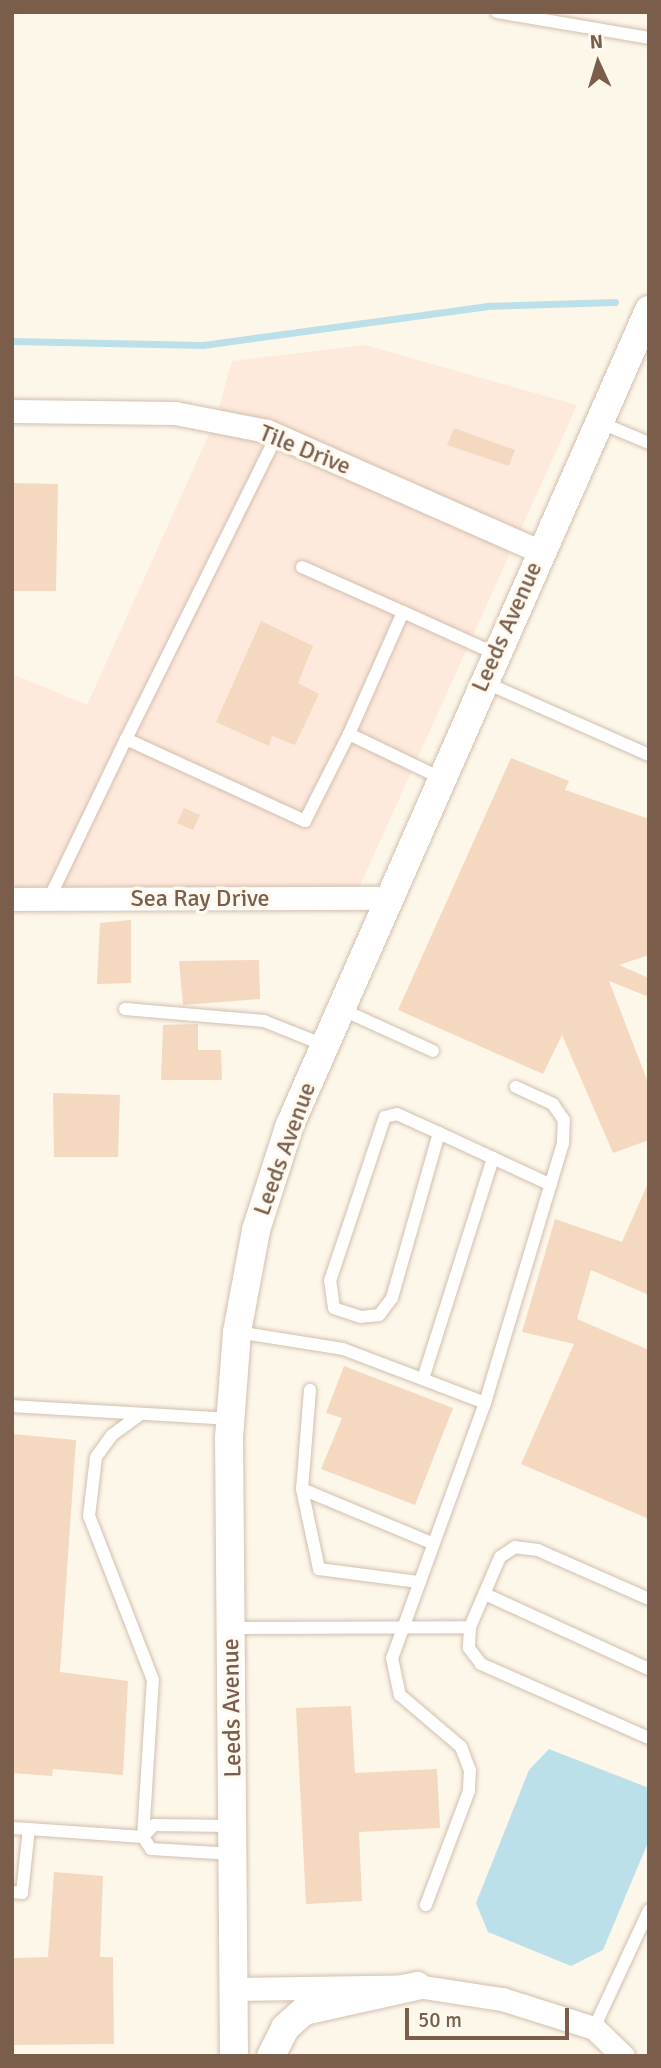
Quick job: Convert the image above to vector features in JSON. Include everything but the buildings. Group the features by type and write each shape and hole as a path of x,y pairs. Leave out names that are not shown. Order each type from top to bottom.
{"street":[{"name":"Leeds Avenue","path":"234,2056 230,1419 237,1332 256,1230 324,1045 649,310"},
{"name":"Tile Drive","path":"12,411 175,413 277,435 541,552"},
{"name":"Sea Ray Drive","path":"12,899 387,898"},
{"path":"234,1989 417,1986 502,1999 594,2028 623,2056"},
{"path":"271,2056 285,2028 304,2011 336,1999 417,1986"}],"lane":[{"path":"497,12 649,38"},
{"path":"599,422 649,443"},
{"path":"49,899 277,435"},
{"path":"302,567 496,654"},
{"path":"126,739 305,821 349,734 402,612"},
{"path":"483,682 649,755"},
{"path":"349,734 441,778"},
{"path":"125,1009 264,1021 324,1045"},
{"path":"340,1009 433,1051"},
{"path":"426,1905 469,1791 470,1770 461,1747 400,1695 391,1675 400,1627 485,1403 551,1185 564,1120 553,1104 516,1087"},
{"path":"439,1133 392,1298 379,1315 361,1317 334,1308 330,1281 377,1127 397,1114 439,1133 551,1185"},
{"path":"423,1380 493,1158"},
{"path":"237,1332 343,1349 485,1403"},
{"path":"310,1390 302,1489 319,1569 335,1576 418,1582"},
{"path":"12,1406 138,1416 230,1419"},
{"path":"138,1416 112,1435 96,1457 89,1516 153,1679 143,1837 151,1849 233,1840"},
{"path":"302,1489 432,1543"},
{"path":"649,1600 538,1550 515,1547 500,1557 470,1627 469,1648 481,1664 649,1738"},
{"path":"485,1594 649,1670"},
{"path":"231,1628 470,1627"},
{"path":"143,1837 154,1825 233,1840"},
{"path":"12,1828 143,1837"},
{"path":"12,1892 22,1892 29,1829"},
{"path":"594,2028 649,1910"}],"shaded area":[{"path":"365,345 577,405 354,899 12,899 13,674 87,705 215,421 232,361"}],"water":[{"path":"549,1749 649,1788 649,1840 603,1950 571,1966 488,1932 476,1903 529,1770"}],"waterway":[{"path":"12,341 203,345 486,306 615,302"}]}
